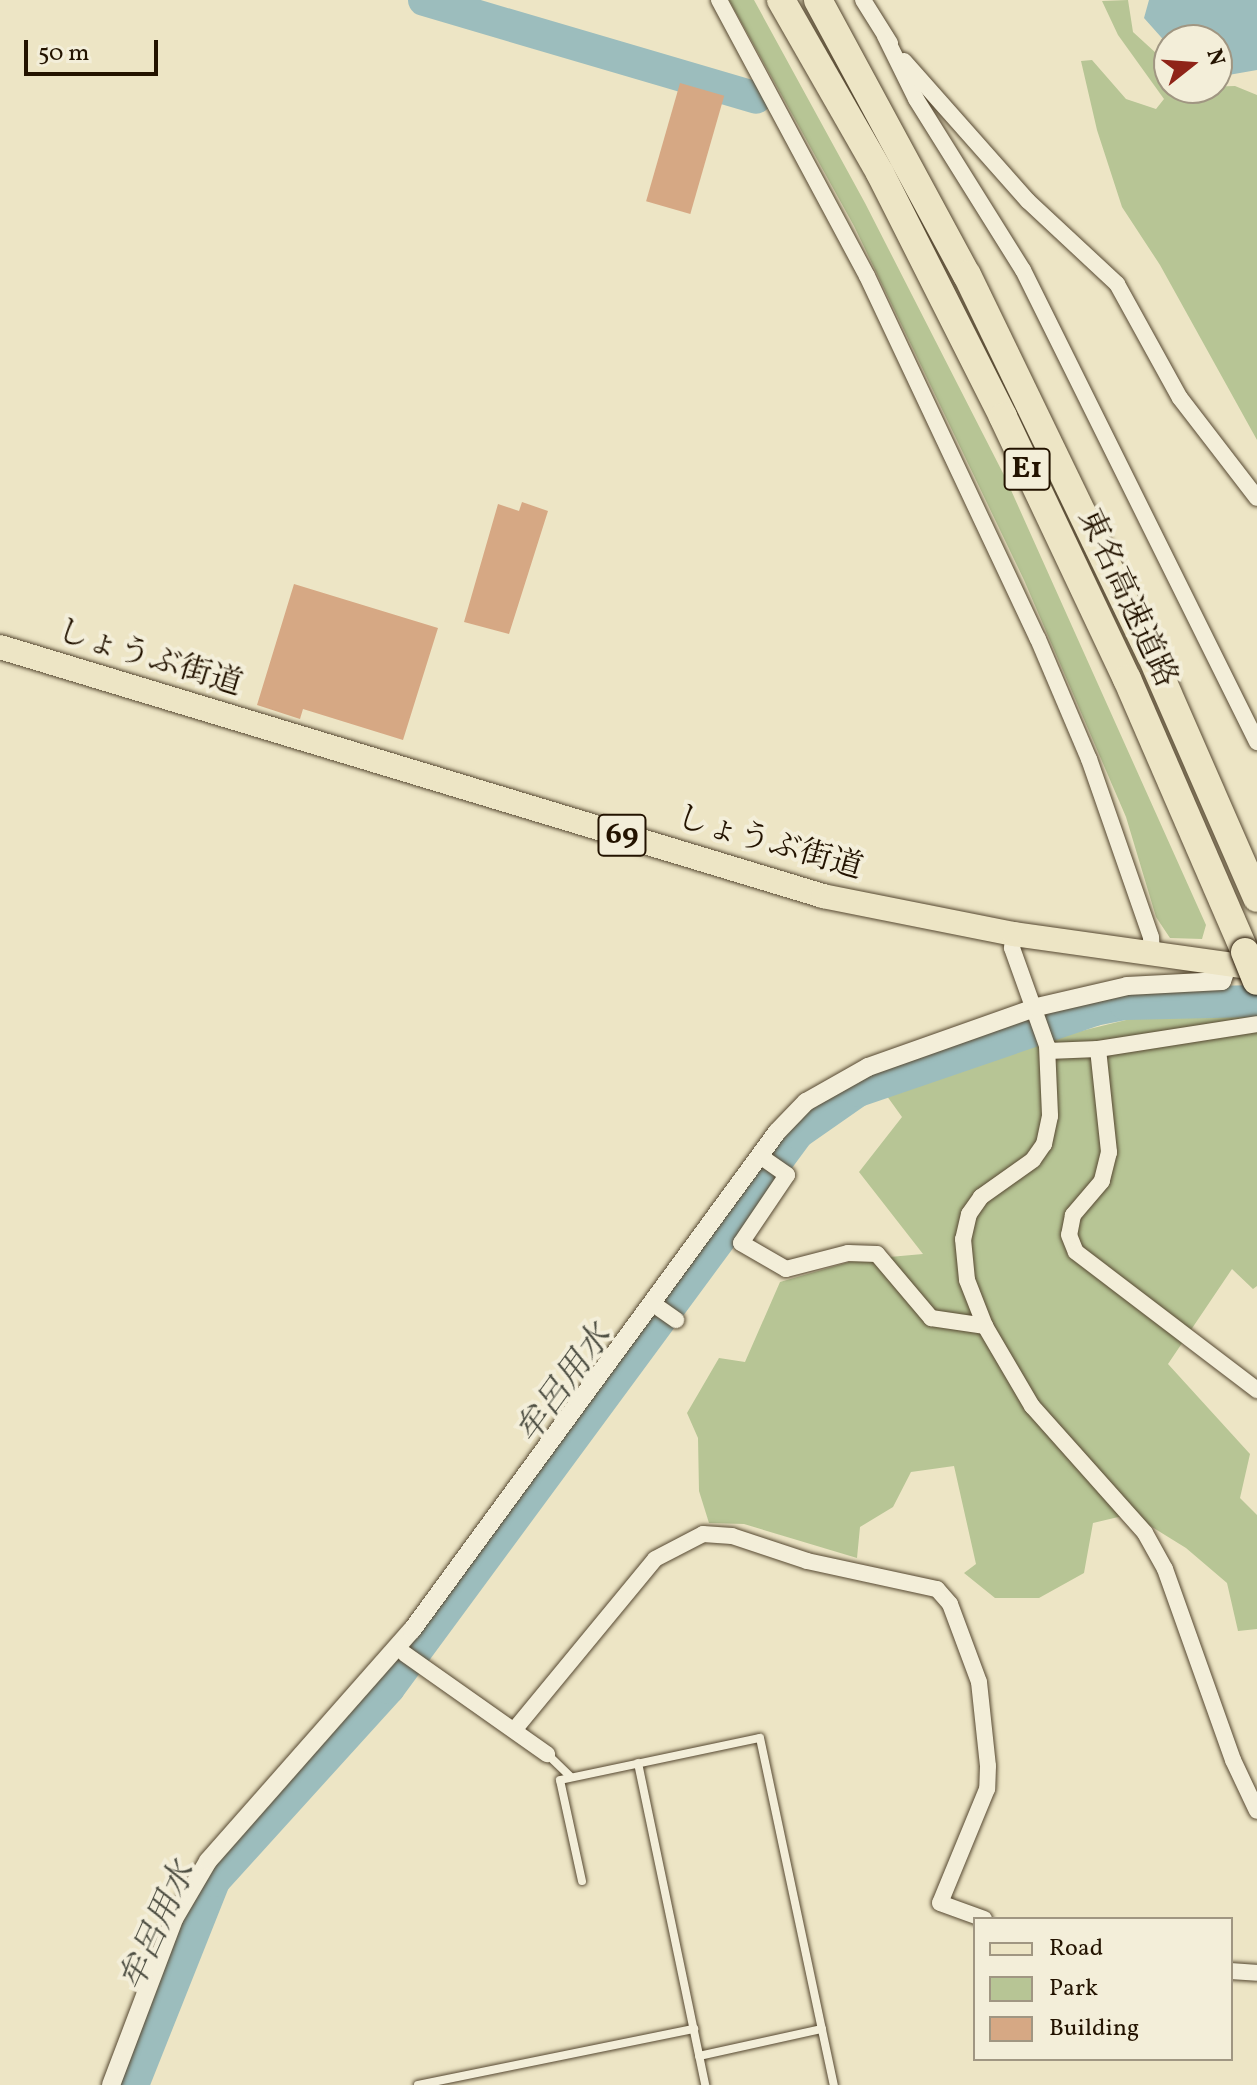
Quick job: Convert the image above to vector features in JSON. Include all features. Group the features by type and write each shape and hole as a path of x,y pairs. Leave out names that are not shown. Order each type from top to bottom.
{"highway":[{"name":"東名高速道路","path":"781,0 880,173 1003,417 1127,679 1243,961 1257,981"},
{"name":"東名高速道路","path":"818,0 967,275 1151,655 1257,898"}],"main road":[{"name":"しょうぶ街道","path":"0,647 823,896 1014,934 1152,954 1243,961"}],"street":[{"path":"719,0 867,276 1026,611 1089,759 1151,937 1152,954"},
{"path":"863,0 885,36 916,99 1030,284 1257,742"},
{"path":"885,36 1018,191 1117,284 1180,398 1257,498"},
{"path":"1014,934 1012,948 1039,1012 1047,1048 1050,1116 1044,1144 1033,1160 981,1197 969,1214 963,1239 967,1280 985,1326 1050,1431 1145,1533 1179,1597 1217,1718 1257,1811"},
{"path":"111,2085 174,1919 208,1861 412,1630 806,1102 841,1079 1039,1012 1127,986 1213,984 1222,981 1243,961"},
{"path":"1047,1048 1098,1049 1257,1024"},
{"path":"1098,1049 1109,1152 1102,1181 1073,1215 1069,1235 1076,1252 1257,1390"},
{"path":"763,1158 787,1175 741,1243 786,1269 848,1253 877,1254 931,1318 985,1326"},
{"path":"659,1308 676,1320"},
{"path":"515,1729 655,1559 672,1546 703,1534 732,1536 807,1561 937,1589 950,1604 979,1682 988,1766 987,1789 940,1903 978,1917"},
{"path":"405,1654 547,1754"},
{"path":"1233,1971 1257,1973"}],"lane":[{"path":"582,1881 560,1780 760,1738 834,2085"},
{"path":"547,1754 571,1777"},
{"path":"638,1763 705,2085"},
{"path":"418,2085 694,2029"},
{"path":"699,2056 822,2029"}],"green space":[{"path":"729,0 754,0 865,203 1006,479 1206,925 1202,939 1170,938 1156,917 1126,817 1024,580 854,226"},
{"path":"1128,0 1133,32 1153,50 1153,84 1118,35 1102,1"},
{"path":"1092,60 1126,99 1156,109 1160,104 1233,104 1233,86 1257,95 1257,440 1160,265 1122,207 1097,130 1081,61"},
{"path":"1171,1009 1249,1015 1257,1032 1257,1286 1253,1289 1232,1269 1168,1364 1250,1454 1240,1498 1257,1515 1257,1629 1238,1631 1227,1583 1186,1548 1131,1514 1093,1523 1084,1573 1039,1598 995,1598 964,1573 976,1564 954,1466 911,1472 893,1507 860,1527 857,1558 744,1524 709,1523 699,1491 698,1438 687,1413 719,1358 745,1362 780,1282 856,1260 923,1254 859,1172 902,1117 884,1092 1036,1042"}],"water":[{"path":"1149,0 1257,0 1257,70 1233,74 1233,24 1153,24 1153,28 1144,18"}],"building":[{"path":"680,83 724,96 690,214 646,201"},
{"path":"522,502 548,511 509,634 464,622 498,504 519,511"},
{"path":"294,584 438,628 403,740 303,709 300,719 257,705"}],"waterway":[{"path":"424,0 756,98"},
{"name":"牟呂用水","path":"133,2085 214,1881 389,1688 798,1133 858,1091 1094,1010 1125,1004 1257,1001"}]}
